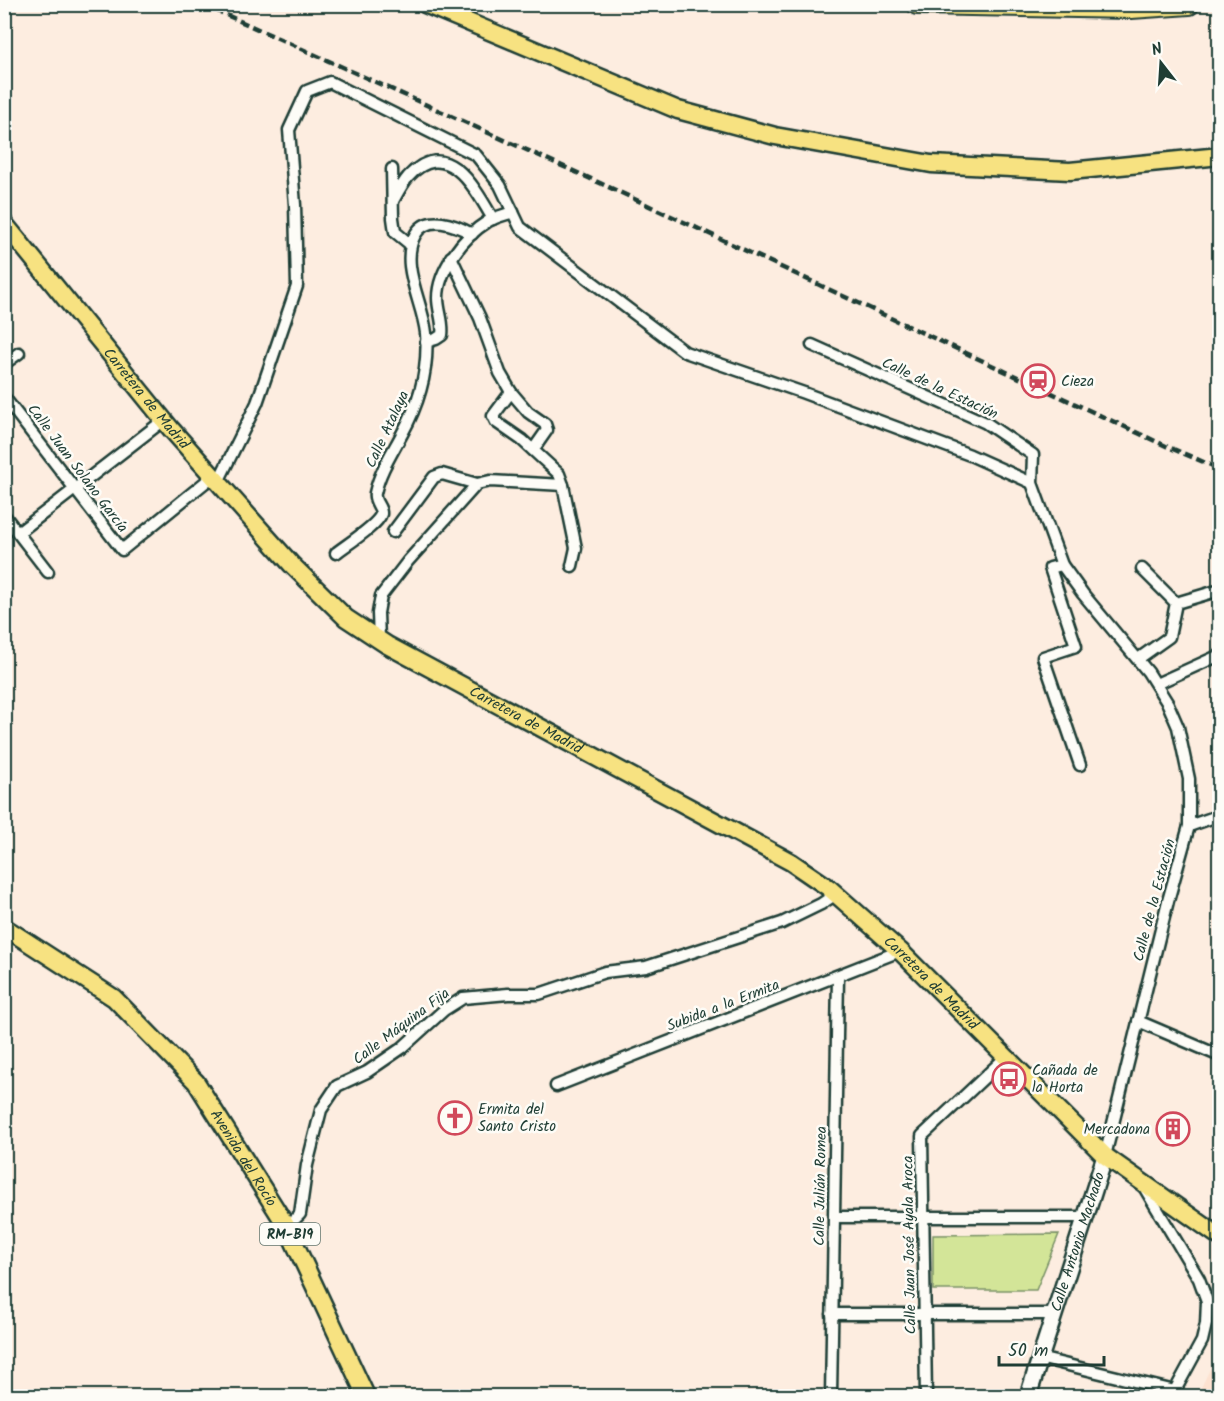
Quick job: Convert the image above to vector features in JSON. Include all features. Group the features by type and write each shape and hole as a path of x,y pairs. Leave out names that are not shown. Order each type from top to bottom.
{"highway":[{"path":"917,4 1131,8 1189,4"}],"main road":[{"path":"425,4 678,110 775,136 931,164 1070,171 1220,156"},
{"name":"Carretera de Madrid","path":"4,223 164,420 291,564 345,618 379,639 791,862 836,894 900,951 1105,1156 1220,1237"},
{"name":"Avenida del Rocío","path":"4,927 114,998 196,1082 287,1227 366,1396"},
{"name":"Calle Antonio Machado","path":"1028,1396 1105,1156"}],"street":[{"path":"216,479 257,403 297,286 295,205 289,130 307,91 330,82 476,155 500,185 520,227 685,352 804,393 970,455 1032,483"},
{"path":"393,201 408,178 427,163 442,162 455,167 473,186 493,219"},
{"path":"392,169 395,231 411,245"},
{"path":"472,234 454,224 431,222 422,226 411,245 411,268 426,337 436,339 442,335 443,327 438,298 441,282 451,257 472,234 493,219 513,212"},
{"path":"451,257 480,318 500,373 511,392 528,411 545,424 547,430 533,450"},
{"name":"Calle Atalaya","path":"336,553 373,524 380,515 381,510 375,501 375,494 385,465 421,393 426,370 426,337"},
{"name":"Calle de la Estación","path":"812,345 986,423 1033,455 1032,483 1062,565 1083,594 1138,659 1168,704 1178,727 1189,779 1189,826 1168,901 1105,1156"},
{"path":"4,364 20,353"},
{"path":"511,392 493,416 496,422 533,450 559,474 576,548 572,566"},
{"name":"Calle Juan Solano García","path":"4,396 122,550 216,479"},
{"path":"18,533 164,420"},
{"path":"393,532 434,477 442,474 477,484 490,481 563,485"},
{"path":"379,639 378,613 381,596 408,561 477,484"},
{"path":"4,515 48,572"},
{"path":"1062,565 1050,568 1076,646 1043,657 1080,765"},
{"path":"1142,569 1176,603"},
{"path":"1176,603 1220,590"},
{"path":"1138,659 1169,637 1176,603"},
{"path":"1155,684 1218,657"},
{"path":"1189,826 1220,815"},
{"name":"Calle Máquina Fija","path":"287,1227 300,1214 307,1165 321,1110 337,1086 367,1072 402,1048 453,1004 464,998 539,994 605,972 646,967 782,923 836,894"},
{"name":"Subida a la Ermita","path":"556,1086 900,951"},
{"name":"Calle Julián Romea","path":"831,1396 838,977"},
{"path":"1138,1022 1220,1056"},
{"name":"Calle Juan José Ayala Aroca","path":"926,1396 922,1136 1006,1057"},
{"path":"1039,1358 1174,1394 1202,1341 1206,1324 1207,1301 1199,1279 1140,1181"},
{"path":"834,1217 1085,1217"},
{"path":"832,1314 1054,1314"}],"shaded area":[{"path":"1210,1369 1219,1376 1219,1396 1197,1396"}],"green space":[{"path":"1059,1234 1036,1290 933,1290 933,1235"}],"railway":[{"path":"202,4 600,183 1220,469"}],"place":[{"name":"Cieza","path":"1038,381"},
{"name":"Cañada de la Horta","path":"1009,1079"},
{"name":"Ermita del Santo Cristo","path":"455,1118"},
{"name":"Mercadona","path":"1173,1129"}]}
